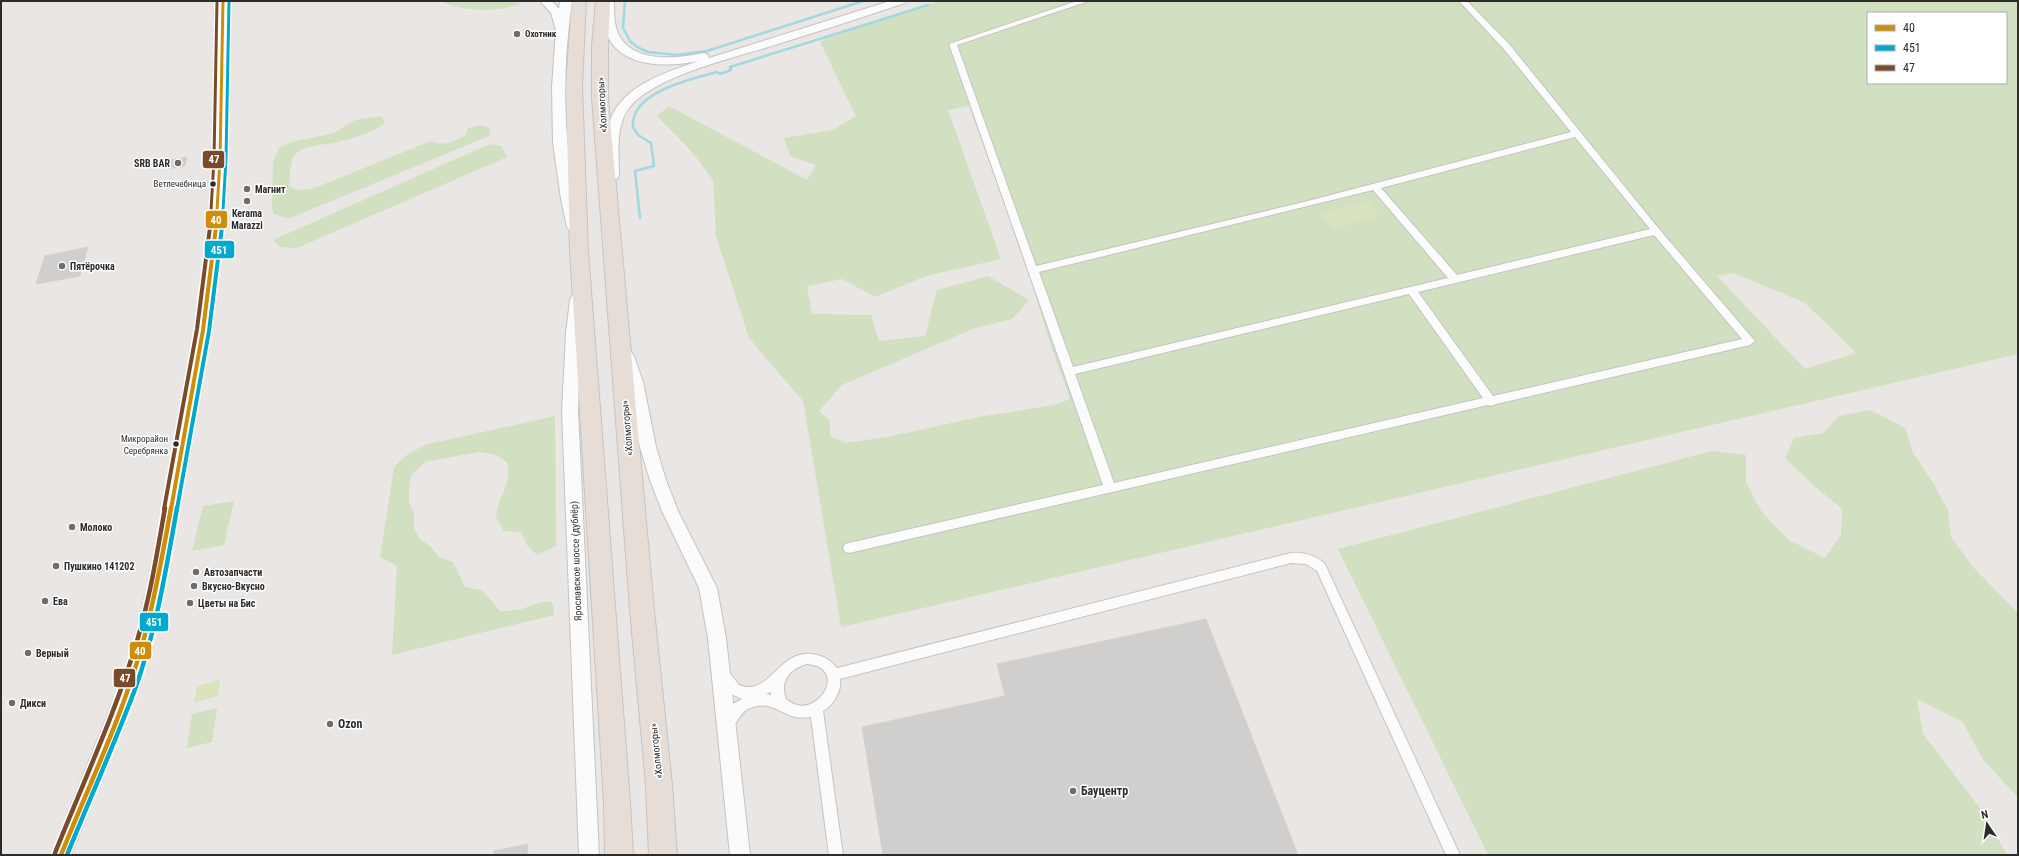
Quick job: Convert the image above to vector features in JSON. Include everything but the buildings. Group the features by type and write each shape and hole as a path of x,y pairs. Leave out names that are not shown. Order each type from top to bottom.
{"highway":[{"path":"579,1 574,86 580,259 617,795 619,855"},
{"name":"«Холмогоры»","path":"602,1 600,97 642,610 659,785 663,855"}],"main road":[{"path":"61,855 128,689 145,634 157,584 202,330 215,235 220,159 223,1"},
{"path":"546,1 556,12 561,33"},
{"name":"Ярославское шоссе (дублёр)","path":"566,1 561,33 558,79 558,142 580,259 573,333 570,411 589,855"},
{"path":"608,1 611,27 616,40 624,49 636,56 668,61 708,56 885,1"},
{"path":"609,214 615,130 618,117 624,106 634,96 663,79 901,1"},
{"path":"620,339 635,382 648,447 658,480 670,511 708,588 721,669 740,855"}],"street":[{"path":"1085,1 953,44 1110,488"},
{"path":"849,548 1320,439 1491,402 1750,341 1656,231 1506,46 1463,1"},
{"path":"1033,270 1304,205 1578,133"},
{"path":"1375,186 1454,278"},
{"path":"1069,372 1411,290 1454,278 1656,231"},
{"path":"1411,290 1491,402"},
{"path":"834,675 1291,558 1304,557 1314,561 1321,568 1453,855"},
{"path":"721,669 731,688 746,694 762,690 770,686 787,666 793,662 807,658 827,664 834,675 834,688 832,694 823,705 816,709 797,712 781,703 763,698 741,705 730,718 727,731"},
{"path":"778,678 776,691 781,703"},
{"path":"816,709 836,855"}],"green space":[{"path":"441,1 517,1 520,4 511,7 480,10 449,5"},
{"path":"941,1 2018,1 2018,354 841,627 803,401 749,338 716,236 713,180 692,152 657,116 669,106 807,180 816,165 790,156 784,138 833,130 856,116 820,42 826,38","holes":["969,106 1027,267 1049,340 1070,399 1054,405 979,417 887,437 846,443 830,436 830,421 819,411 842,385 975,328 1012,319 1029,300 988,276 937,290 925,336 879,341 871,315 812,314 807,286 842,279 875,297 926,276 1001,259 948,110","1734,273 1805,303 1856,353 1805,369 1717,276"]},
{"path":"382,116 385,123 374,130 354,138 308,147 295,154 291,164 289,186 298,190 312,189 431,141 440,144 452,142 465,136 468,128 481,125 490,128 489,136 288,219 274,214 272,207 273,162 279,148 292,142 334,133 355,120"},
{"path":"490,144 501,146 507,157 297,248 280,247 273,240"},
{"path":"1366,201 1380,216 1334,229 1320,213"},
{"path":"1871,410 1905,428 1913,453 1932,481 1948,510 1951,537 1973,567 2018,613 2018,797 1983,760 1963,722 1917,699 1923,734 1983,812 2007,855 1488,855 1338,549 1712,451 1746,455 1746,482 1761,511 1789,540 1825,558 1841,535 1842,509 1811,483 1785,458 1794,438 1824,433 1839,416"},
{"path":"555,416 556,546 537,555 527,545 521,532 504,531 496,518 499,503 508,478 508,471 507,462 496,455 479,452 425,462 411,475 409,489 409,502 414,514 414,528 420,539 431,547 439,557 453,562 465,587 482,590 501,612 522,609 541,602 551,602 554,607 554,615 392,655 397,566 380,557 394,467 407,455 424,445"},
{"path":"234,501 224,545 192,551 203,506"},
{"path":"220,680 218,696 194,703 197,686"},
{"path":"217,708 212,742 187,748 192,714"}],"waterway":[{"path":"625,1 623,28 630,41 637,47 648,52 677,55 707,51 863,1"},
{"path":"640,218 635,171 654,166 651,143 638,135 633,127 635,115 641,105 652,96 679,83 717,72 720,74 731,70 730,67 928,5"}],"transit line":[{"name":"47","path":"55,853 122,687 137,640 151,583 197,329 210,227 214,159 217,1"},
{"name":"40","path":"61,855 128,689 143,642 157,584 203,330 216,228 220,159 223,1"},
{"name":"451","path":"67,855 134,691 149,643 163,585 209,331 222,229 226,159 229,1"}],"place":[{"name":"Охотник","path":"517,34"},
{"name":"SRB BAR","path":"178,163"},
{"name":"Ветлечебница","path":"213,184"},
{"name":"Магнит","path":"247,189"},
{"name":"Kerama Marazzi","path":"247,201"},
{"name":"Пятёрочка","path":"62,266"},
{"name":"Микрорайон Серебрянка","path":"176,444"},
{"name":"Молоко","path":"72,527"},
{"name":"Пушкино 141202","path":"56,566"},
{"name":"Автозапчасти","path":"196,572"},
{"name":"Вкусно-Вкусно","path":"194,586"},
{"name":"Ева","path":"45,601"},
{"name":"Цветы на Бис","path":"190,603"},
{"name":"Верный","path":"28,653"},
{"name":"Дикси","path":"12,703"},
{"name":"Ozon","path":"330,724"},
{"name":"Бауцентр","path":"1073,791"}]}
